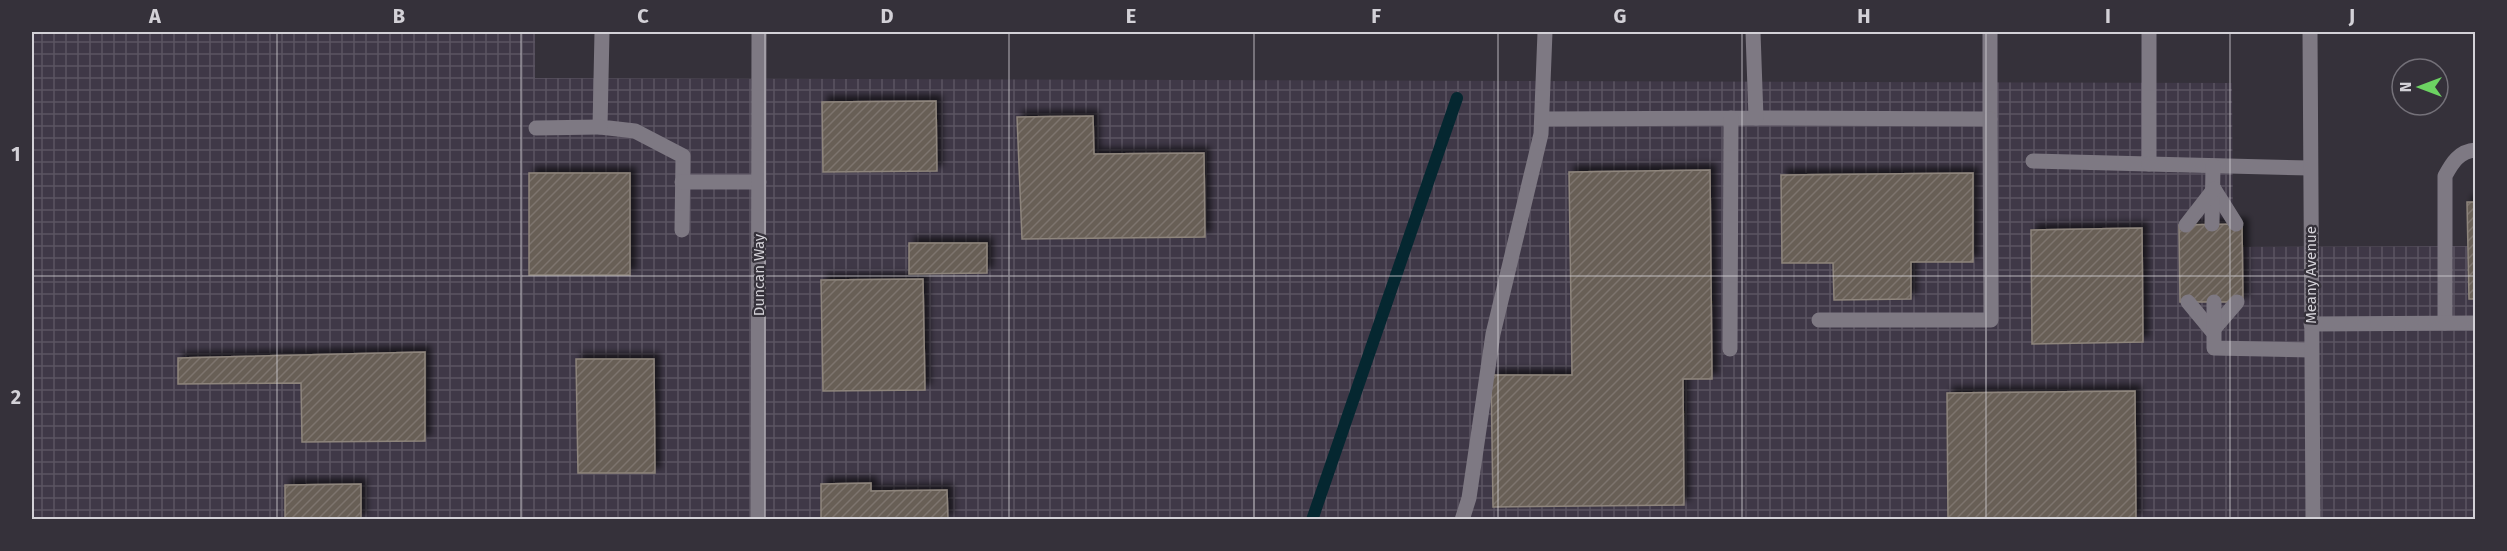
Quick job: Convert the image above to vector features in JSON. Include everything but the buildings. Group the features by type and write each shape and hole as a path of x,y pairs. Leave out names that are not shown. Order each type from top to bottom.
{"street":[{"path":"600,127 602,32"},
{"name":"Duncan Way","path":"758,519 759,32"},
{"path":"1462,519 1469,498 1493,334 1542,119 1545,32"},
{"path":"1753,32 1756,118"},
{"path":"1819,320 1990,320 1990,32"},
{"path":"2149,32 2149,164"},
{"name":"Meany Avenue","path":"2310,32 2313,519"},
{"path":"1730,349 1731,118"},
{"path":"1542,119 1990,119"},
{"path":"536,128 600,127 635,131 683,156 682,230"},
{"path":"2445,323 2445,176 2453,160 2467,150 2475,150"},
{"path":"2033,161 2310,168"},
{"path":"2212,224 2213,166"},
{"path":"682,182 759,182"},
{"path":"2214,189 2236,224"},
{"path":"2186,225 2214,189"},
{"path":"2188,302 2212,332"},
{"path":"2214,302 2212,332 2214,348 2312,350"},
{"path":"2212,332 2237,302"},
{"path":"2312,324 2475,323"}],"shaded area":[{"path":"535,33 535,78 2232,83 2233,247 2475,246 2475,519 32,519 32,34"}],"waterway":[{"path":"1312,520 1457,98"}]}
